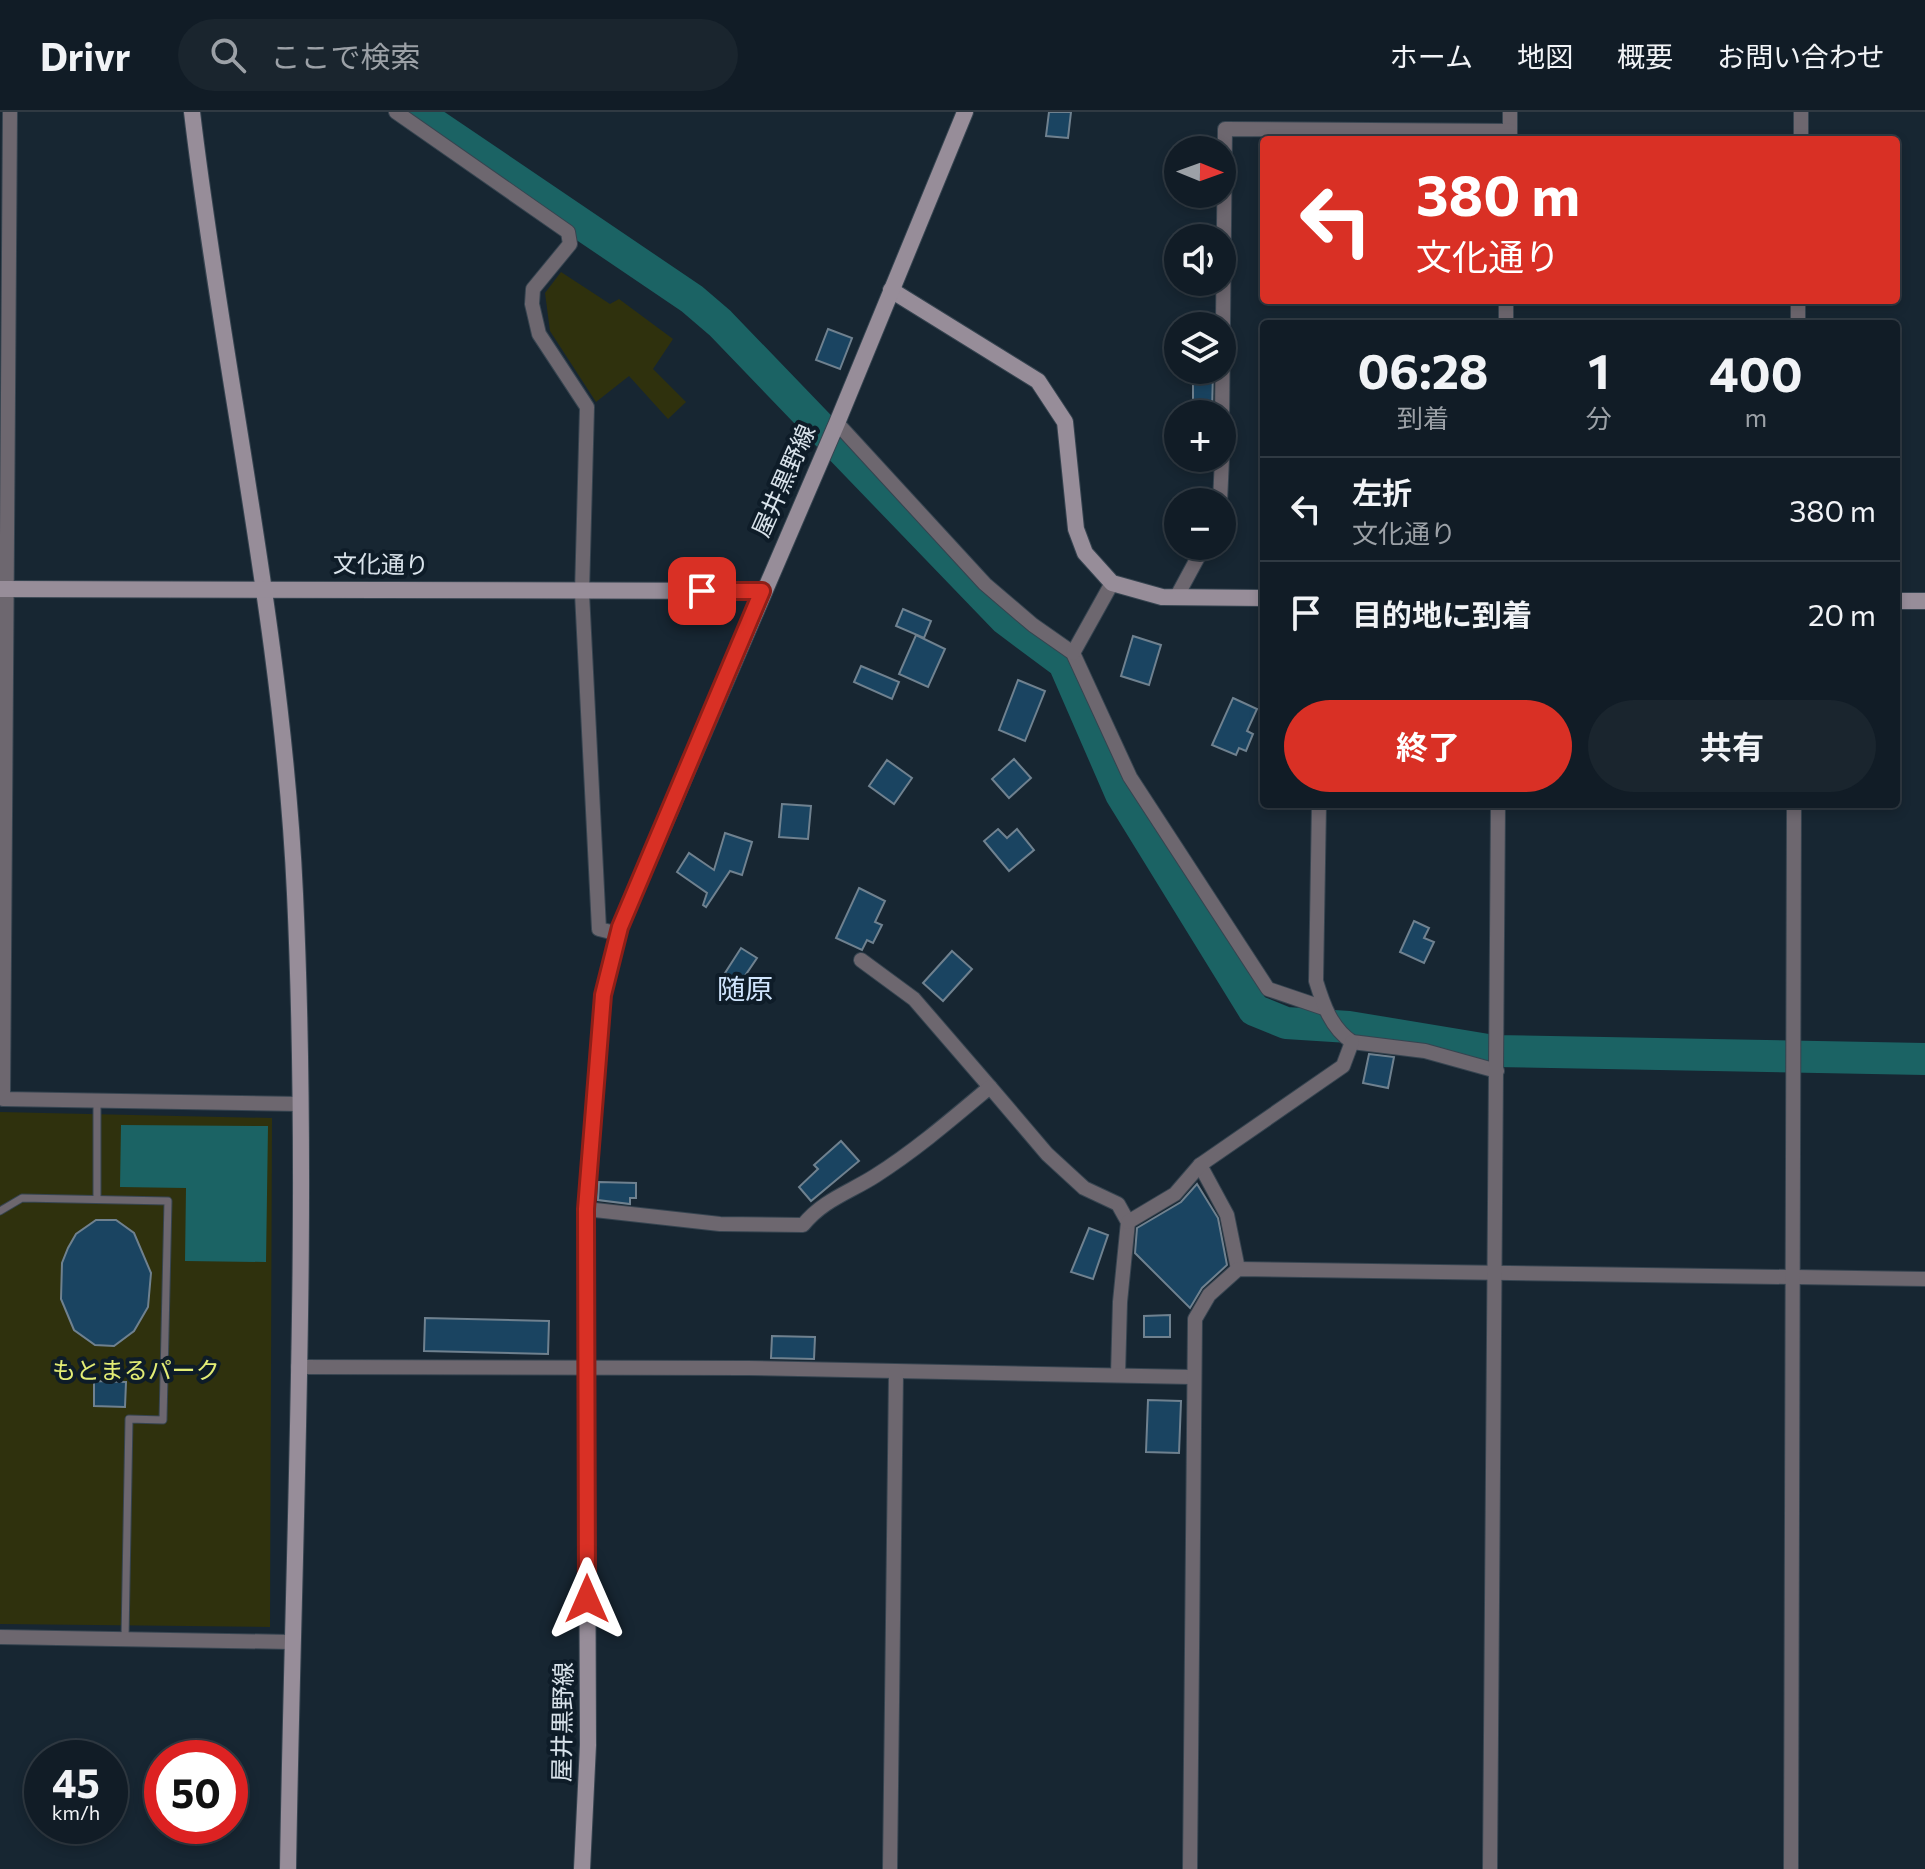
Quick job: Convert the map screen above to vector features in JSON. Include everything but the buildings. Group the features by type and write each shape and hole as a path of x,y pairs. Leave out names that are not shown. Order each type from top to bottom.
{"street":[{"path":"10,112 3,589 2,1099 300,1104"},
{"path":"192,112 204,213 265,587 283,742 294,877 300,1104 288,1869"},
{"path":"396,112 568,232 570,244 533,289 532,304 539,334 587,407 582,593 599,929 619,934"},
{"name":"屋井黒野線","path":"582,1869 588,1745 586,1209 603,995 619,934 762,591 837,423 965,112"},
{"path":"1318,129 1319,112"},
{"path":"1222,400 1225,129 1510,135 1510,112"},
{"path":"1801,112 1801,136"},
{"path":"891,290 1038,381 1065,422 1076,529 1085,553 1112,583 1162,597 1260,598"},
{"path":"837,423 985,584 1033,625 1073,653 1130,777 1268,989 1324,1008"},
{"path":"1177,596 1196,560"},
{"path":"1073,653 1112,583"},
{"name":"文化通り","path":"3,589 265,587 582,593 762,591"},
{"path":"1900,601 1925,601"},
{"path":"1319,808 1316,981 1324,1008 1342,1036 1352,1042 1425,1051 1497,1071"},
{"path":"1490,1869 1498,808"},
{"path":"1791,1869 1794,808"},
{"path":"861,960 914,999 1047,1154 1084,1188 1118,1204 1128,1222 1120,1302 1118,1375"},
{"path":"1128,1222 1175,1194 1200,1165 1343,1066 1352,1042"},
{"path":"586,1209 720,1224 803,1225 814,1211 850,1187 873,1178 990,1087"},
{"path":"1200,1165 1227,1215 1238,1269"},
{"path":"1190,1869 1192,1377 1195,1319 1209,1295 1238,1269 1925,1279"},
{"path":"298,1367 748,1368 1192,1377"},
{"path":"890,1869 896,1373"},
{"path":"0,1637 291,1642"}],"lane":[{"path":"97,1101 97,1199"},
{"path":"0,1211 22,1198 168,1201 163,1420 129,1419 125,1638"}],"shaded area":[{"path":"1315,318 1494,318 1494,320"},
{"path":"121,1125 268,1126 266,1262 185,1261 186,1188 120,1187"}],"green space":[{"path":"561,272 610,304 619,299 673,339 653,369 686,402 668,419 629,376 596,402 550,331 545,293"},
{"name":"もとまるパーク","path":"0,1112 272,1118 270,1627 0,1624"}],"waterway":[{"path":"416,112 692,299 720,323 1005,619 1064,663 1121,794 1254,1010 1286,1023 1349,1027 1494,1051 1925,1059"}],"district":[{"name":"随原","path":"745,989"}],"route":[{"path":"587,1599 586,1209 603,995 620,927 762,591 702,591"}]}
